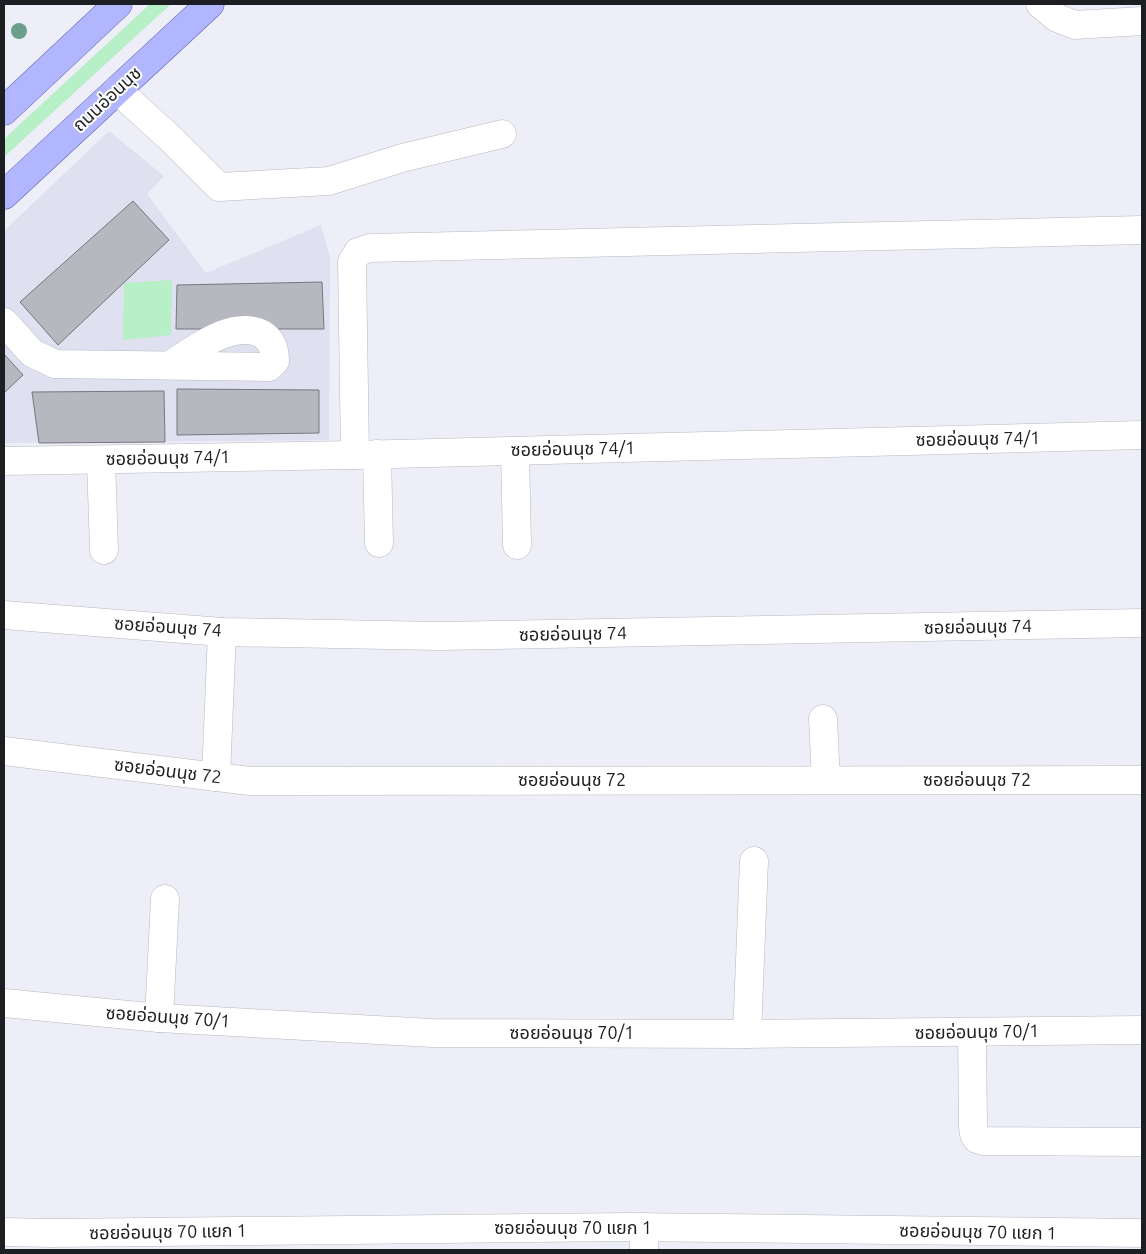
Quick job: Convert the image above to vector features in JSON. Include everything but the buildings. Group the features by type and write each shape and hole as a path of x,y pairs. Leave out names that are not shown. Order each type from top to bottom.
{"main road":[{"path":"4,111 118,4"},
{"name":"ถนนอ่อนนุช","path":"4,195 210,4"}],"street":[{"path":"1040,4 1058,18 1075,25 1142,21"},
{"path":"117,90 220,187 329,181 402,158 502,134"},
{"path":"379,543 366,454 352,262 358,252 370,248 1142,230"},
{"path":"4,322 32,353 55,364 170,365"},
{"name":"ซอยอ่อนนุช 74/1","path":"4,462 1142,435"},
{"path":"515,451 517,545"},
{"path":"101,460 104,550"},
{"name":"ซอยอ่อนนุช 74","path":"4,615 222,632 440,636 1142,623"},
{"path":"216,777 222,632"},
{"path":"823,719 826,780"},
{"name":"ซอยอ่อนนุช 72","path":"4,751 250,781 1142,780"},
{"path":"747,1034 754,860"},
{"path":"159,1018 165,900"},
{"name":"ซอยอ่อนนุช 70/1","path":"4,1003 159,1018 432,1033 747,1034 1142,1030"},
{"path":"972,1032 973,1126 974,1136 977,1140 1142,1142"},
{"name":"ซอยอ่อนนุช 70 แยก 1","path":"4,1232 644,1239 1142,1233"}],"shaded area":[{"path":"109,131 164,176 147,194 206,273 321,225 330,258 329,440 4,443 4,231"}],"green space":[{"path":"150,4 171,4 4,157 4,139"},
{"path":"172,280 171,335 123,340 124,283"}]}
